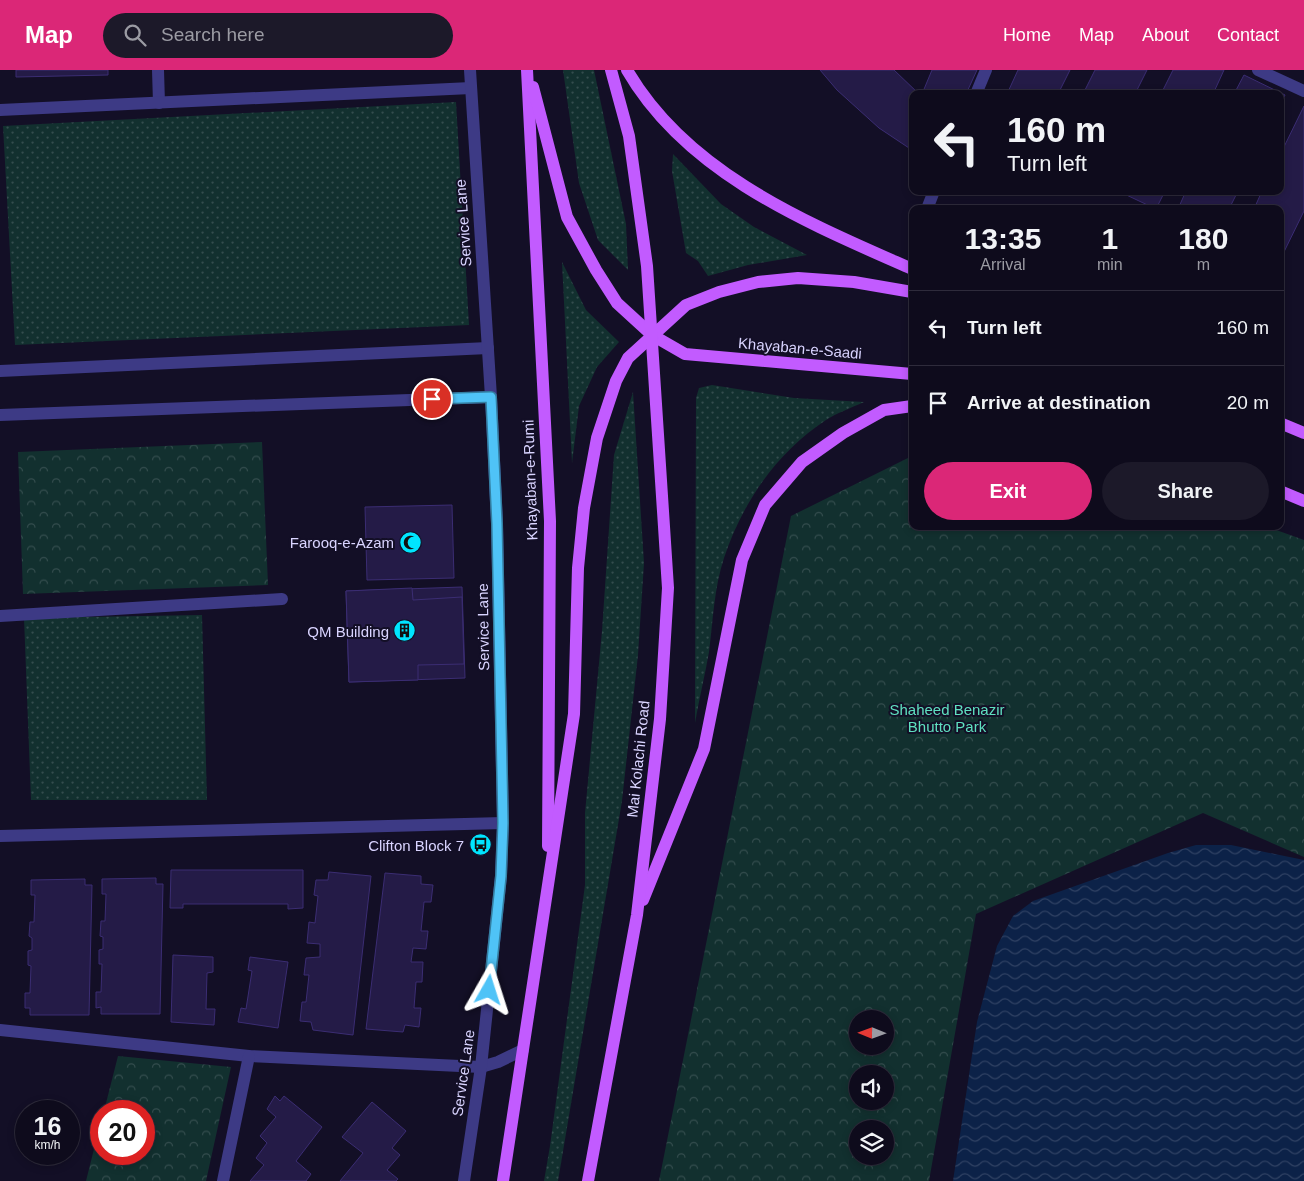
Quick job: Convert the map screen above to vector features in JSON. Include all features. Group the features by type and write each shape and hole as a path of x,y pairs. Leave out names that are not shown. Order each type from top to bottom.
{"main road":[{"path":"527,70 567,217 596,270 617,303 652,335"},
{"name":"Khayaban-e-Rumi","path":"527,70 550,521 547,888"},
{"path":"611,70 629,136 647,266 652,335"},
{"path":"628,70 637,86 679,136 729,174 792,214 909,268"},
{"path":"503,1181 574,714 578,568 584,508 595,446 616,381 628,358 686,305 719,292 758,282 798,278 854,282 909,291"},
{"name":"Khayaban-e-Saadi","path":"652,335 686,354 909,374"},
{"name":"Mai Kolachi Road","path":"588,1181 637,915 660,719 668,588 652,335"},
{"path":"637,915 704,749 742,560 766,505 802,462 843,433 884,410 909,406"},
{"path":"1284,425 1304,433"},
{"path":"1284,493 1304,501"}],"street":[{"path":"158,70 159,103"},
{"name":"Service Lane","path":"464,1181 481,1066 501,876 503,823 497,524 491,397 470,70"},
{"path":"978,90 986,70"},
{"path":"1258,70 1304,92"},
{"path":"0,110 471,88"},
{"path":"0,371 488,348"},
{"path":"0,415 491,397"},
{"path":"0,616 282,598"},
{"path":"0,836 503,823"},
{"path":"0,1030 249,1056 481,1066 498,1062 523,1050"},
{"path":"223,1181 249,1056"}],"green space":[{"path":"563,70 594,70 626,224 628,270 598,240 579,183"},
{"path":"456,102 469,325 15,345 3,126"},
{"path":"673,154 721,204 754,227 807,255 748,265 708,276 698,261 686,253 672,171"},
{"path":"562,262 586,310 619,342 597,367 579,406 572,463"},
{"path":"712,385 794,398 864,402 826,420 808,433 777,463 751,499 732,538 718,581 709,652 695,723 696,398 699,388"},
{"path":"633,392 644,563 638,655 622,801 558,1181 544,1181 585,885 585,813 602,631 614,455"},
{"path":"262,442 268,585 23,594 18,452"},
{"name":"Shaheed Benazir Bhutto Park","path":"909,457 909,530 1276,530 1304,540 1304,857 1203,813 976,914 929,1181 659,1181 791,516"},
{"path":"202,615 207,800 31,800 24,618"},
{"path":"118,1056 231,1067 206,1181 86,1181 90,1165 155,1165 155,1100 107,1100"}],"water":[{"path":"1196,845 1231,845 1304,860 1304,1181 953,1181 977,1022 997,946 1013,916 1033,901 1168,853"}],"building":[{"path":"16,70 108,70 108,75 16,77"},
{"path":"820,70 894,70 915,90 909,90 909,148 879,128 837,90"},
{"path":"932,70 977,70 968,90 924,90"},
{"path":"1018,70 1070,70 1060,90 1009,90"},
{"path":"1095,70 1147,70 1137,90 1085,90"},
{"path":"1173,70 1224,70 1215,90 1163,90"},
{"path":"1244,75 1275,90 1236,90"},
{"path":"1304,106 1304,211 1284,252 1284,205 1256,205 1260,195 1284,195 1284,147"},
{"path":"1126,195 1163,195 1158,205 1148,205"},
{"path":"1184,195 1236,195 1231,205 1180,205"},
{"name":"Farooq-e-Azam","path":"452,505 454,578 367,580 365,507"},
{"name":"QM Building","path":"462,587 465,678 349,682 346,591"},
{"name":"QM Building","path":"412,588 413,600 462,597 464,664 418,665 418,680 349,682 346,591"},
{"path":"171,870 303,870 303,908 288,909 288,904 183,904 183,908 170,908"},
{"path":"329,872 371,876 353,1035 313,1030 311,1022 300,1021 302,1002 306,1002 309,975 304,975 306,958 320,957 320,944 307,943 309,922 315,923 318,896 314,895 316,880 328,880"},
{"path":"385,873 421,876 421,884 433,885 431,902 424,902 421,931 428,931 426,949 413,948 411,962 423,962 422,982 416,982 414,1008 421,1008 419,1027 405,1025 403,1032 366,1029"},
{"path":"156,878 156,884 163,884 160,1014 101,1014 101,1007 96,1008 96,992 101,992 102,964 99,964 99,950 103,949 103,937 100,936 101,921 105,921 106,894 102,894 102,879"},
{"path":"85,879 85,885 92,885 89,1015 30,1015 30,1008 25,1008 25,993 30,993 31,966 28,965 28,951 32,950 32,938 29,936 30,922 34,922 35,895 31,895 31,880"},
{"path":"173,955 213,957 213,972 207,973 206,1009 215,1009 214,1025 171,1022"},
{"path":"250,957 288,962 278,1028 238,1022 241,1008 246,1009 252,971 248,970"},
{"path":"275,1096 280,1101 284,1096 322,1127 296,1161 311,1174 306,1181 250,1181 264,1165 256,1158 267,1143 260,1136 276,1117 267,1109"},
{"path":"372,1102 406,1131 392,1148 400,1155 387,1170 398,1179 396,1181 340,1181 363,1153 342,1137"}],"place":[{"name":"Farooq-e-Azam","path":"410,542"},
{"name":"QM Building","path":"405,631"},
{"name":"Clifton Block 7","path":"480,845"}],"route":[{"path":"432,399 491,397 497,524 503,823 501,876 489,990"}]}
